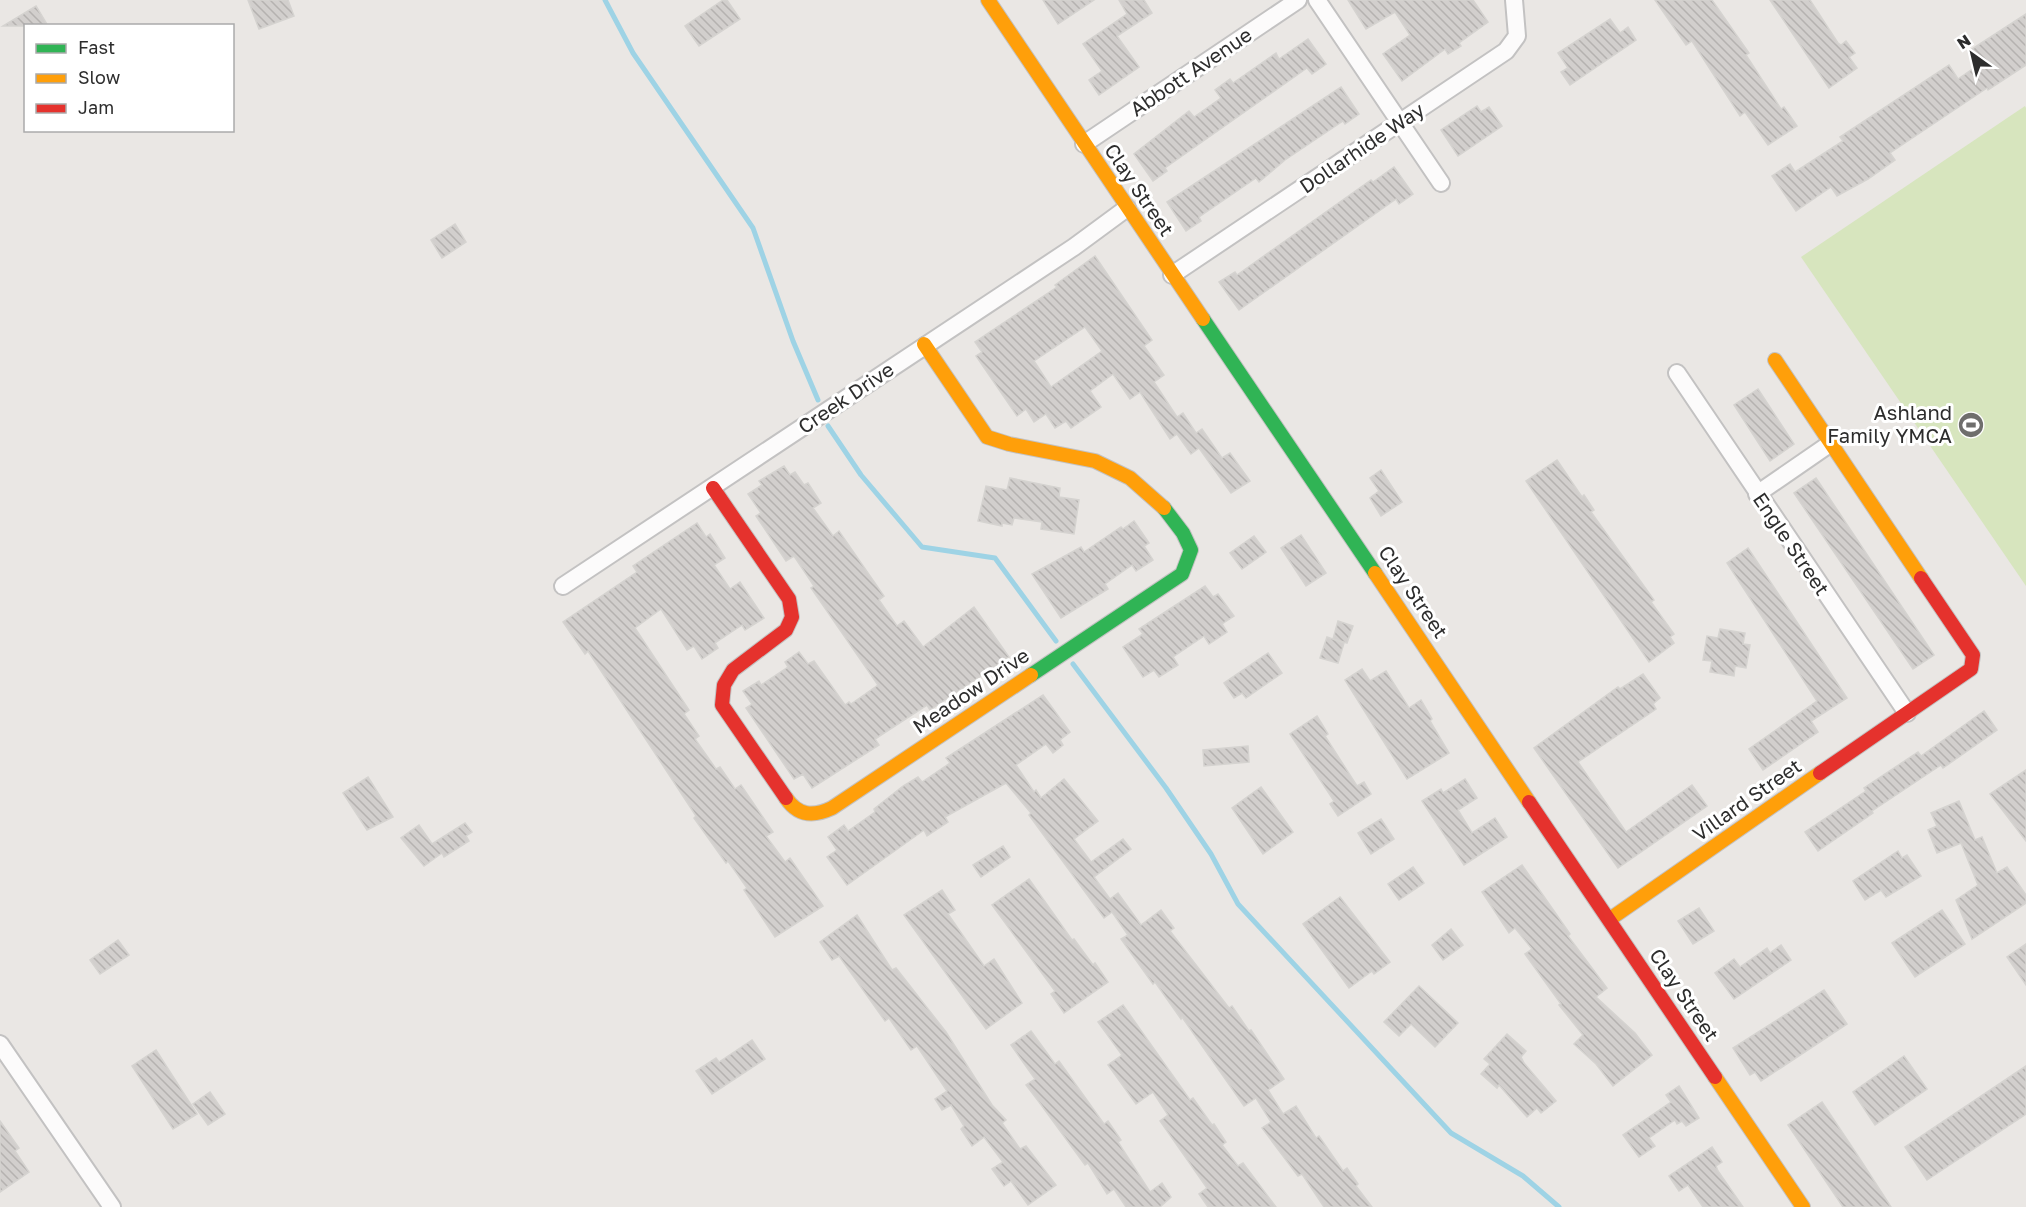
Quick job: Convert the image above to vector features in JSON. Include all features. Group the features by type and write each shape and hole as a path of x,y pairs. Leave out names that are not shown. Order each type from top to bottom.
{"street":[{"name":"Clay Street","path":"988,0 1126,208 1803,1207"},
{"name":"Abbott Avenue","path":"1084,144 1298,0"},
{"path":"1317,0 1441,183"},
{"name":"Dollarhide Way","path":"1172,275 1512,45 1518,26 1514,0"},
{"name":"Creek Drive","path":"563,586 713,488 924,344 1074,247 1126,208"},
{"name":"Meadow Drive","path":"713,488 789,599 793,611 792,624 780,637 729,672 721,692 722,705 791,805 808,816 816,816 832,808 1182,573 1191,550 1187,538 1173,518 1146,491 1119,471 1100,463 1079,456 1000,443 987,437 924,344"},
{"name":"Villard Street","path":"1610,919 1907,713 1960,679 1971,669 1973,655 1775,360"},
{"name":"Engle Street","path":"1677,373 1907,713"},
{"path":"1757,494 1831,443"},
{"path":"0,1044 112,1207"}],"green space":[{"name":"Ashland Family YMCA","path":"2025,106 2026,108 2026,586 1801,257"}],"building":[{"path":"248,0 288,0 294,16 259,29"},
{"path":"723,0 727,0 740,19 699,46 685,26"},
{"path":"1043,0 1094,0 1058,24"},
{"path":"1119,0 1144,0 1152,13 1117,36 1139,67 1099,95 1089,80 1102,71 1083,44 1127,14"},
{"path":"1348,0 1473,0 1488,22 1459,43 1461,46 1448,54 1445,49 1402,81 1383,54 1410,35 1395,12 1366,29"},
{"path":"1655,0 1712,0 1749,53 1746,55 1781,109 1784,107 1797,126 1768,145 1745,112 1740,116 1692,41 1686,45"},
{"path":"1770,0 1810,0 1838,43 1841,45 1846,41 1855,53 1849,57 1857,68 1829,88"},
{"path":"36,6 47,24 24,24 24,26 3,26"},
{"path":"2026,14 2026,65 1988,90 1987,88 1890,153 1895,160 1868,179 1837,196 1831,187 1796,211 1772,176 1790,164 1795,172 1843,141 1840,137 1949,65 1958,79 1981,63 1972,49"},
{"path":"1610,19 1620,33 1628,27 1636,40 1570,85 1561,72 1568,68 1558,53"},
{"path":"1308,39 1326,64 1312,74 1307,68 1165,168 1167,171 1153,181 1134,154 1189,111 1194,117 1221,98 1215,90 1230,79 1233,83 1276,53 1279,59"},
{"path":"1341,87 1359,114 1345,124 1343,121 1285,160 1259,182 1256,178 1199,217 1201,221 1186,231 1167,202"},
{"path":"1477,106 1481,112 1489,107 1502,126 1458,156 1441,130"},
{"path":"1394,167 1413,194 1399,204 1396,199 1239,310 1219,282 1235,272 1237,275 1371,180 1373,182"},
{"path":"455,224 466,242 442,258 431,240"},
{"path":"1095,256 1152,340 1144,346 1164,375 1154,382 1177,417 1183,413 1196,433 1202,429 1222,458 1230,453 1250,481 1231,493 1199,448 1191,454 1177,434 1170,439 1140,392 1130,399 1113,374 1090,391 1101,407 1071,428 1066,421 1055,428 1046,414 1034,422 1026,409 1017,416 976,356 982,352 975,342 1057,287 1055,285","holes":["1085,327 1102,351 1051,387 1034,361"]},
{"path":"1758,389 1794,444 1770,461 1734,405"},
{"path":"1557,460 1582,497 1584,495 1594,510 1591,512 1654,600 1651,602 1674,634 1670,637 1674,643 1649,662 1526,481"},
{"path":"784,466 790,475 795,472 804,485 808,483 821,503 813,508 833,536 839,531 884,596 879,600 897,626 904,621 923,647 974,607 1009,657 930,710 927,705 875,739 879,745 812,788 803,774 794,779 746,708 752,704 743,691 759,681 761,685 788,667 785,662 799,652 808,664 814,661 845,705 849,702 851,704 878,685 811,588 814,586 794,556 786,561 756,516 761,513 748,494 762,485 759,481"},
{"path":"1381,470 1402,502 1381,516 1370,498 1379,491 1370,478"},
{"path":"1010,478 1060,488 1059,497 1079,500 1074,534 1041,529 1042,522 1014,518 1012,525 1002,523 1002,526 978,521 986,486 1007,490"},
{"path":"1816,478 1934,655 1913,669 1794,493"},
{"path":"1134,521 1149,543 1144,546 1153,560 1136,571 1132,565 1105,584 1108,589 1061,618 1032,574 1081,547 1084,552"},
{"path":"697,523 706,537 710,534 725,558 714,565 730,589 740,582 764,618 745,630 742,625 715,643 718,648 702,659 694,646 687,650 661,609 635,628 689,710 684,714 699,736 695,739 716,769 720,767 735,789 741,785 773,832 766,836 785,862 790,858 823,906 775,937 744,890 747,888 694,818 696,816 588,651 585,654 563,622 637,572 633,566"},
{"path":"1301,535 1326,573 1306,586 1281,548"},
{"path":"1254,536 1266,552 1242,569 1230,553"},
{"path":"1748,548 1847,698 1811,721 1818,732 1763,770 1749,749 1817,701 1727,563"},
{"path":"1205,586 1213,597 1218,594 1234,616 1222,624 1227,632 1209,644 1204,636 1173,657 1178,665 1159,677 1154,670 1143,677 1123,647 1143,634 1139,629"},
{"path":"1338,621 1353,626 1347,643 1333,639"},
{"path":"1720,629 1745,633 1743,644 1750,645 1746,668 1735,666 1734,676 1710,672 1712,661 1703,660 1707,636 1718,638"},
{"path":"1327,637 1344,643 1338,663 1320,658"},
{"path":"1268,653 1282,673 1246,698 1242,693 1234,698 1224,683"},
{"path":"1362,669 1370,681 1386,671 1409,708 1421,700 1432,719 1430,721 1449,753 1407,779 1345,680"},
{"path":"1643,674 1660,698 1653,704 1656,709 1578,762 1626,832 1692,785 1707,806 1618,868 1534,748 1618,687 1620,689"},
{"path":"1043,695 1070,732 1060,740 1063,745 1053,753 1046,744 1016,765 1034,792 1036,790 1041,798 1064,779 1098,821 1074,839 1091,862 1123,839 1131,849 1094,877 1110,899 1118,893 1141,925 1161,910 1174,928 1170,931 1229,1008 1232,1006 1249,1031 1251,1030 1284,1079 1268,1090 1283,1114 1296,1106 1316,1138 1319,1136 1343,1171 1347,1168 1358,1184 1356,1186 1372,1207 1324,1207 1302,1174 1298,1176 1262,1128 1271,1122 1256,1098 1244,1106 1182,1017 1181,1019 1155,982 1153,984 1121,939 1128,935 1112,912 1104,918 1029,815 1031,813 1006,783 945,817 948,822 927,836 924,830 847,885 827,857 837,850 828,837 844,825 848,831 875,812 874,809 903,786 918,777 922,782 950,763 946,758"},
{"path":"1984,711 1997,730 1943,768 1941,765 1872,811 1873,813 1818,851 1805,832 1866,791 1864,788 1918,752 1921,756"},
{"path":"1317,716 1328,734 1325,736 1357,786 1364,782 1371,794 1338,816 1330,804 1334,801 1290,734"},
{"path":"1248,746 1249,762 1204,766 1203,750"},
{"path":"2026,770 2026,841 1990,794"},
{"path":"368,777 393,817 367,830 343,793"},
{"path":"1465,779 1477,798 1458,810 1472,833 1495,818 1507,837 1464,865 1422,801 1441,789 1443,793"},
{"path":"1261,787 1293,832 1263,854 1232,808"},
{"path":"1959,801 1975,840 1982,837 1997,873 2007,867 2026,895 2026,903 1972,939 1956,900 1978,885 1961,843 1937,853 1928,830 1937,826 1931,813"},
{"path":"1381,819 1394,839 1371,854 1358,833"},
{"path":"465,823 472,832 466,836 469,841 444,857 442,853 424,866 401,838 419,825 432,844"},
{"path":"1003,846 1010,857 981,877 973,865"},
{"path":"1898,851 1902,858 1907,855 1921,876 1886,897 1881,890 1865,900 1853,881"},
{"path":"1522,865 1570,934 1568,936 1607,988 1596,997 1635,1033 1652,1055 1613,1086 1596,1064 1574,1044 1583,1035 1559,1005 1561,1004 1525,954 1532,949 1515,928 1509,933 1482,892"},
{"path":"1413,867 1424,883 1399,900 1388,884"},
{"path":"1029,879 1072,940 1074,939 1093,965 1095,963 1108,982 1064,1013 1051,994 1055,991 992,905"},
{"path":"942,890 955,910 948,914 984,966 994,959 1022,1003 986,1029 904,915"},
{"path":"1340,897 1390,962 1374,974 1372,971 1349,988 1303,924"},
{"path":"1699,908 1714,931 1693,944 1678,921"},
{"path":"1942,910 1965,944 1915,977 1892,943"},
{"path":"857,915 892,970 896,968 946,1032 992,1105 1006,1120 1002,1123 1020,1149 1026,1146 1056,1185 1028,1205 1011,1181 1004,1186 992,1169 1003,1162 984,1137 972,1146 961,1129 964,1126 951,1105 942,1110 935,1099 947,1091 917,1046 911,1050 889,1018 885,1021 839,956 832,960 820,942"},
{"path":"1451,929 1463,945 1443,960 1432,945"},
{"path":"118,940 129,955 100,974 90,960"},
{"path":"2026,944 2026,985 2007,957"},
{"path":"1781,945 1791,960 1734,999 1715,973 1734,959 1740,967 1767,948 1770,953"},
{"path":"1419,986 1458,1023 1435,1047 1411,1024 1399,1036 1384,1022"},
{"path":"1824,990 1847,1024 1761,1081 1755,1072 1750,1075 1733,1048"},
{"path":"1123,1005 1190,1100 1193,1098 1212,1125 1214,1124 1226,1142 1222,1145 1238,1166 1243,1163 1276,1207 1208,1207 1199,1194 1207,1188 1160,1121 1168,1115 1153,1092 1136,1104 1108,1065 1122,1055 1098,1022"},
{"path":"1031,1031 1055,1064 1059,1061 1104,1124 1108,1121 1121,1140 1118,1142 1150,1192 1162,1183 1171,1197 1160,1207 1126,1207 1114,1189 1107,1194 1088,1163 1085,1165 1026,1085 1035,1079 1011,1045"},
{"path":"1507,1034 1526,1051 1521,1057 1524,1063 1556,1101 1541,1113 1537,1108 1527,1117 1499,1085 1497,1088 1481,1074 1490,1064 1484,1059"},
{"path":"752,1040 765,1059 712,1094 696,1071 716,1058 719,1062"},
{"path":"156,1050 197,1114 173,1129 132,1066"},
{"path":"1904,1056 1927,1089 1875,1125 1853,1092"},
{"path":"2026,1066 2026,1114 1927,1180 1905,1147"},
{"path":"1679,1086 1699,1118 1686,1126 1682,1121 1677,1124 1675,1120 1649,1138 1655,1146 1639,1157 1623,1135 1671,1102 1666,1095"},
{"path":"210,1092 225,1114 208,1125 193,1104"},
{"path":"1822,1102 1891,1207 1843,1207 1788,1125"},
{"path":"0,1121 19,1148 15,1151 29,1172 0,1192"},
{"path":"1712,1147 1722,1162 1716,1166 1718,1171 1743,1207 1703,1207 1688,1185 1679,1191 1669,1176"}],"waterway":[{"path":"605,0 633,53 753,228 793,341 818,400"},
{"path":"828,426 861,475 922,547 995,558 1056,641"},
{"path":"1073,664 1166,788 1211,854 1238,904 1451,1133 1523,1176 1559,1207"}],"traffic: fast":[{"path":"1203,319 1375,573"},
{"path":"1031,675 1182,574 1191,550 1183,533 1164,508"}],"traffic: slow":[{"path":"988,0 1203,319"},
{"path":"924,344 987,437 1009,444 1095,461 1130,478 1164,508"},
{"path":"1775,360 1921,578"},
{"path":"1375,573 1529,802"},
{"path":"786,798 796,808 806,813 818,813 832,808 1031,675"},
{"path":"1610,919 1820,773"},
{"path":"1715,1077 1803,1207"}],"traffic: jam":[{"path":"713,488 789,599 792,617 786,630 733,670 724,685 722,705 786,798"},
{"path":"1820,773 1971,669 1973,655 1921,578"},
{"path":"1529,802 1715,1077"}],"place":[{"name":"Ashland Family YMCA","path":"1971,425"}]}
